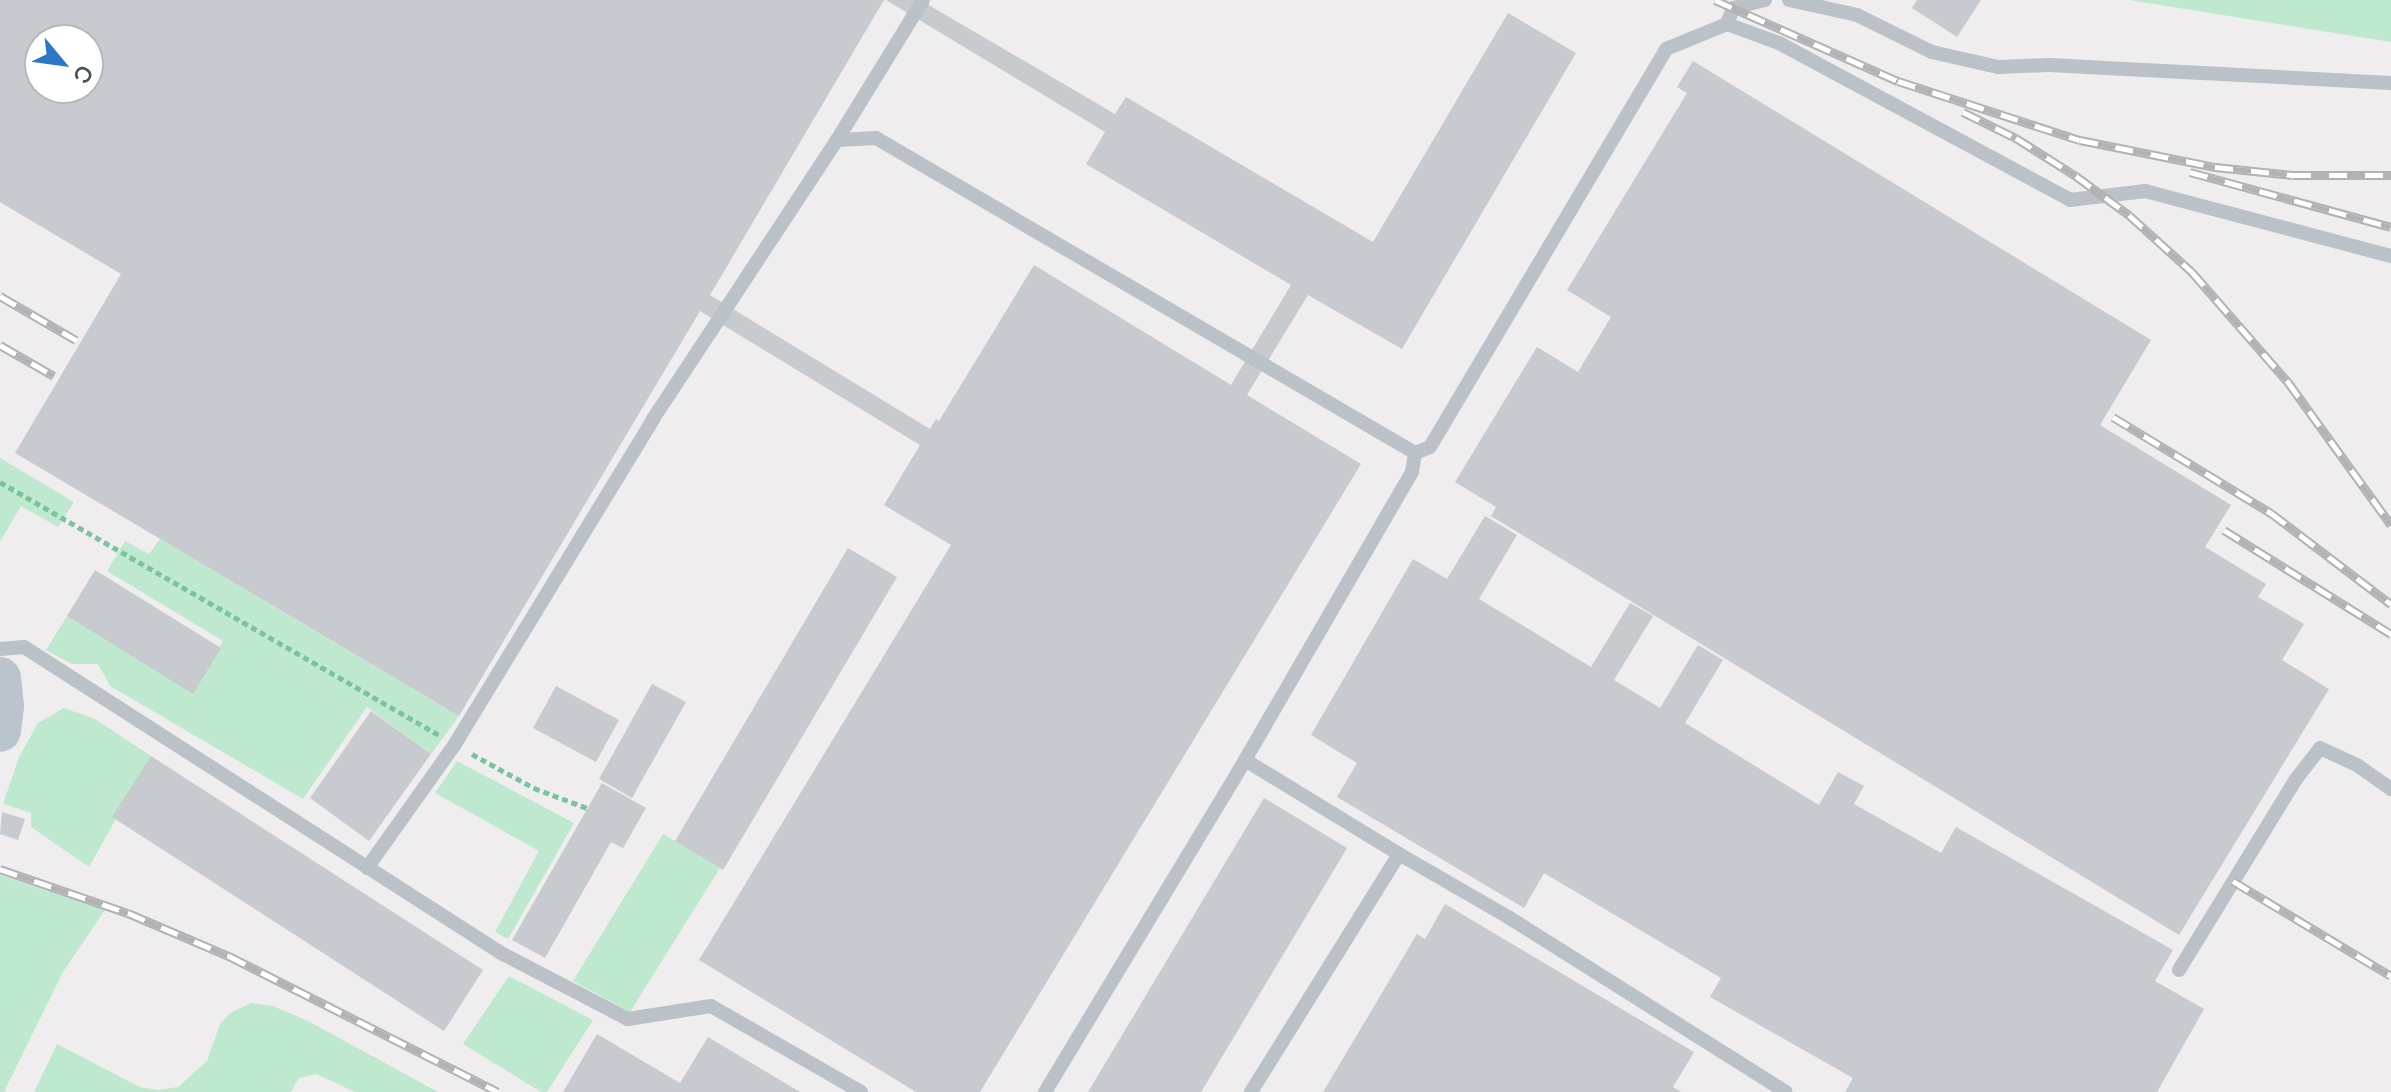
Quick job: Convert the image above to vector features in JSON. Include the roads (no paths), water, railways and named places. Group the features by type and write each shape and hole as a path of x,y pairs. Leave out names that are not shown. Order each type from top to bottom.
{"main road":[{"path":"0,678 3,706 0,731"}],"lane":[{"path":"367,868 455,744 653,419 837,140 923,0"},
{"path":"1727,24 1733,8 1765,0"},
{"path":"1789,0 1857,15 1932,52 1998,67 2049,65 2391,83"},
{"path":"1415,453 1430,447 1666,49 1727,24 1779,43 2070,200 2145,191 2391,256"},
{"path":"837,140 876,138 1415,453"},
{"path":"1045,1092 1245,760 1412,472 1415,453"},
{"path":"0,649 24,647 501,953 628,1019 711,1006 861,1092"},
{"path":"2179,970 2296,779 2320,748 2357,765 2391,789"},
{"path":"1245,760 1508,917 1786,1092"},
{"path":"1251,1092 1399,854"}],"railway":[{"path":"1715,0 1898,81 2080,140 2215,167 2293,175 2391,175"},
{"path":"1963,112 2016,138 2076,176 2129,215 2192,272 2288,382 2391,525"},
{"path":"2190,172 2391,227"},
{"path":"0,296 76,340"},
{"path":"0,345 54,376"},
{"path":"2113,417 2271,513 2391,604"},
{"path":"2224,530 2391,634"},
{"path":"0,869 128,913 229,956 498,1092"},
{"path":"2233,881 2391,976"}]}
